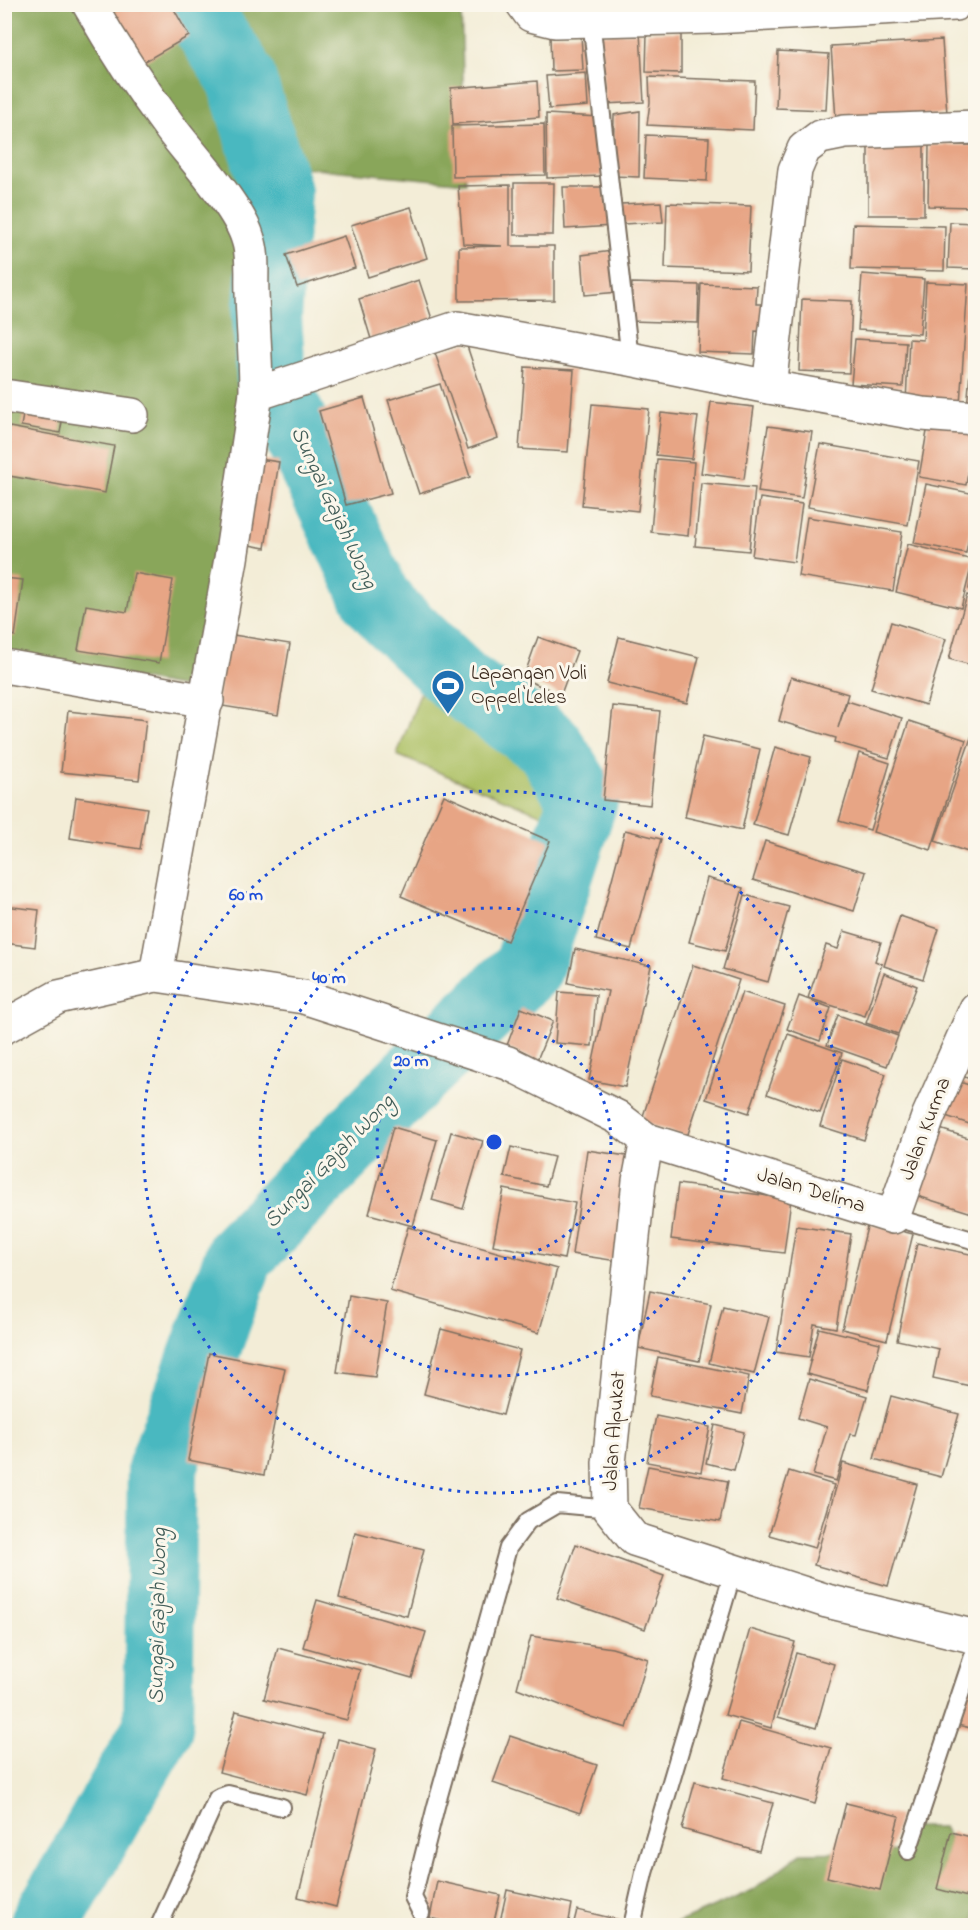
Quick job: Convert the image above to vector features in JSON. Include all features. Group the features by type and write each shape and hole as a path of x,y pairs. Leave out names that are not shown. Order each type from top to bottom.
{"street":[{"path":"89,4 171,128 244,227 249,240 253,272 256,350 278,387 231,559 156,975"},
{"path":"523,4 531,15 555,21 713,17 955,4"},
{"path":"769,387 795,170 804,149 820,137 845,132 975,127"},
{"path":"278,387 457,328 922,414 975,418"},
{"path":"4,396 132,415"},
{"path":"4,666 207,701"},
{"path":"4,1027 58,997 156,975 304,997 508,1063 617,1117 647,1140"},
{"name":"Jalan Kurma","path":"893,1217 928,1117 975,1009"},
{"name":"Jalan Delima","path":"647,1140 893,1217"},
{"name":"Jalan Alpukat","path":"647,1140 639,1180 609,1463 610,1509 634,1539 827,1601 975,1637"}],"lane":[{"path":"591,20 630,360"},
{"name":"Jalan Delima","path":"893,1217 975,1241"},
{"path":"421,1913 413,1897 508,1548 528,1521 557,1504 610,1509"},
{"path":"632,1926 644,1874 733,1572"},
{"path":"908,1851 975,1647"},
{"path":"159,1926 217,1798 228,1794 282,1807"}],"green space":[{"path":"4,5 461,5 466,183 278,165 277,192 262,168 247,385 201,690 5,655"},
{"name":"Lapangan Voli Oppel Leles","path":"426,678 542,753 568,793 557,821 397,755"},
{"path":"908,1827 943,1827 971,1879 975,1879 975,1925 670,1926 753,1890 801,1853 908,1851"}],"building":[{"path":"126,4 171,4 189,36 135,67 105,16"},
{"path":"640,32 644,102 604,104 600,34"},
{"path":"647,32 681,32 681,73 646,72"},
{"path":"581,34 583,70 551,71 550,35"},
{"path":"942,40 947,114 836,120 831,46"},
{"path":"778,51 829,54 826,110 776,108"},
{"path":"586,73 588,106 549,109 546,76"},
{"path":"649,77 755,81 753,130 647,125 650,102"},
{"path":"537,81 539,117 453,124 451,88"},
{"path":"640,111 639,177 613,176 614,115"},
{"path":"546,114 599,117 602,176 547,178"},
{"path":"544,124 545,175 453,177 452,126"},
{"path":"646,135 709,138 707,181 644,178"},
{"path":"868,143 924,143 924,215 868,215"},
{"path":"929,145 975,145 975,207 928,206"},
{"path":"514,183 554,183 553,235 514,235"},
{"path":"510,185 510,246 554,246 554,300 459,301 459,247 503,246 463,244 458,186"},
{"path":"563,187 603,187 612,226 565,229"},
{"path":"661,202 663,222 622,224 621,204"},
{"path":"667,203 751,206 748,271 665,268"},
{"path":"411,207 427,258 368,277 351,225"},
{"path":"950,222 975,223 975,269 948,268"},
{"path":"853,224 945,226 944,271 851,269"},
{"path":"344,236 355,268 297,287 286,255"},
{"path":"612,251 619,292 585,295 582,255"},
{"path":"862,274 924,279 920,334 858,330"},
{"path":"419,280 432,319 371,339 359,299"},
{"path":"926,282 968,284 960,405 906,402 909,339 923,340"},
{"path":"632,283 699,285 698,323 630,321"},
{"path":"701,284 757,286 756,304 773,304 771,332 755,331 754,354 698,352"},
{"path":"802,299 852,301 849,373 799,371"},
{"path":"975,320 975,410 967,409"},
{"path":"855,339 906,342 903,387 851,384"},
{"path":"466,343 498,438 468,449 435,353"},
{"path":"525,367 574,370 568,452 519,449"},
{"path":"440,384 470,477 419,494 388,400"},
{"path":"364,398 391,493 346,505 319,411"},
{"path":"711,402 754,407 744,479 701,473"},
{"path":"25,404 64,411 60,433 21,426"},
{"path":"592,404 649,409 638,511 582,505"},
{"path":"661,413 698,417 692,459 656,455"},
{"path":"929,420 975,429 966,485 919,477"},
{"path":"4,426 114,446 105,493 4,475"},
{"path":"768,426 812,432 802,498 758,492"},
{"path":"820,444 919,461 908,525 808,507"},
{"path":"252,458 279,462 265,548 238,543"},
{"path":"657,459 694,462 688,536 651,532"},
{"path":"701,483 755,488 749,551 695,546"},
{"path":"926,484 975,494 966,553 914,543"},
{"path":"760,498 802,504 794,562 752,556"},
{"path":"807,517 902,532 893,591 798,576"},
{"path":"908,544 973,560 961,608 896,592"},
{"path":"975,562 975,590 969,589"},
{"path":"134,573 173,580 159,663 78,650 86,605 127,612"},
{"path":"4,578 23,580 15,636 4,635"},
{"path":"967,595 975,597 975,666 949,659"},
{"path":"891,622 946,639 926,705 871,689"},
{"path":"227,634 290,644 278,715 216,705"},
{"path":"538,637 577,651 561,694 523,679"},
{"path":"619,637 699,657 687,703 607,683"},
{"path":"791,677 848,694 838,728 847,701 902,718 889,758 835,742 836,738 779,721"},
{"path":"613,706 660,711 650,805 603,800"},
{"path":"68,711 146,720 139,780 61,772"},
{"path":"909,721 966,740 931,850 873,832"},
{"path":"972,735 975,736 975,832 968,852 935,841"},
{"path":"703,736 760,749 742,830 685,817"},
{"path":"775,747 811,757 789,835 753,825"},
{"path":"859,753 890,763 870,830 839,821"},
{"path":"444,795 550,841 507,941 401,896"},
{"path":"76,797 147,808 140,849 70,838"},
{"path":"625,830 661,839 631,949 596,940"},
{"path":"765,841 866,872 854,911 753,880"},
{"path":"707,878 743,888 725,951 689,942"},
{"path":"745,895 789,907 768,982 723,969"},
{"path":"4,906 39,910 35,947 4,943"},
{"path":"900,916 939,929 923,979 884,966"},
{"path":"844,931 881,942 875,961 882,964 865,1016 808,998 826,945 838,949"},
{"path":"575,949 651,966 625,1087 589,1080 608,991 568,983"},
{"path":"693,965 739,980 687,1137 641,1122"},
{"path":"884,973 917,986 898,1034 866,1023"},
{"path":"559,992 596,995 592,1046 555,1043"},
{"path":"742,992 785,1006 749,1113 706,1099"},
{"path":"799,996 831,1008 820,1041 787,1029"},
{"path":"521,1008 553,1021 537,1060 506,1048"},
{"path":"838,1015 898,1036 887,1066 827,1045"},
{"path":"788,1034 842,1053 820,1113 767,1094"},
{"path":"975,1036 975,1081 962,1076"},
{"path":"842,1059 886,1074 864,1140 820,1126"},
{"path":"948,1078 975,1087 975,1126 937,1113"},
{"path":"927,1125 975,1140 975,1214 905,1192"},
{"path":"393,1127 437,1140 413,1226 369,1214"},
{"path":"451,1132 483,1141 463,1209 432,1200"},
{"path":"511,1147 554,1157 546,1186 504,1177"},
{"path":"587,1150 633,1157 617,1261 572,1254"},
{"path":"678,1184 791,1199 784,1253 671,1239"},
{"path":"504,1189 575,1203 564,1259 493,1245"},
{"path":"868,1223 913,1234 887,1340 842,1329"},
{"path":"796,1226 851,1234 836,1328 814,1324 809,1357 776,1352"},
{"path":"408,1227 557,1269 539,1333 390,1291"},
{"path":"917,1243 975,1255 975,1387 933,1378 939,1349 897,1340"},
{"path":"650,1291 711,1304 699,1361 638,1348"},
{"path":"349,1296 387,1303 375,1377 337,1372"},
{"path":"723,1306 769,1317 754,1374 709,1363"},
{"path":"819,1328 880,1343 868,1390 807,1374"},
{"path":"441,1329 520,1350 503,1415 424,1394"},
{"path":"209,1353 285,1368 264,1475 188,1460"},
{"path":"658,1357 749,1376 742,1414 650,1396"},
{"path":"809,1379 867,1396 856,1435 850,1434 836,1481 813,1475 827,1427 798,1418"},
{"path":"891,1396 959,1414 941,1477 874,1459"},
{"path":"656,1416 710,1427 701,1472 647,1462"},
{"path":"715,1425 744,1432 734,1470 706,1463"},
{"path":"843,1463 917,1484 888,1586 814,1565"},
{"path":"648,1466 728,1481 720,1522 639,1508"},
{"path":"789,1471 834,1485 815,1548 769,1535"},
{"path":"355,1532 424,1549 407,1616 339,1598"},
{"path":"576,1544 664,1576 645,1629 557,1598"},
{"path":"317,1600 426,1632 412,1678 303,1647"},
{"path":"750,1629 795,1642 771,1728 725,1715"},
{"path":"531,1636 612,1648 648,1659 627,1728 591,1717 517,1688"},
{"path":"278,1648 360,1670 347,1720 264,1699"},
{"path":"796,1653 834,1664 816,1728 778,1717"},
{"path":"975,1670 975,1729 957,1725"},
{"path":"236,1711 323,1734 307,1795 219,1772"},
{"path":"739,1722 831,1748 815,1804 723,1778"},
{"path":"510,1736 597,1765 580,1813 493,1783"},
{"path":"338,1739 376,1749 336,1907 298,1897"},
{"path":"695,1782 773,1803 759,1851 682,1829"},
{"path":"846,1803 899,1816 880,1890 827,1877"},
{"path":"951,1832 975,1838 975,1899 937,1889"},
{"path":"437,1881 500,1895 493,1926 462,1926 430,1918"},
{"path":"507,1890 572,1904 568,1926 499,1926"},
{"path":"577,1910 624,1921 623,1926 573,1926"}],"waterway":[{"name":"Sungai Gajah Wong","path":"44,1926 158,1728 162,1469 240,1255 413,1077 528,968 583,800 548,744 462,684 391,616 376,598 271,377 267,317 277,192 240,75 193,4"}],"place":[{"name":"Lapangan Voli Oppel Leles","path":"448,715"}]}
